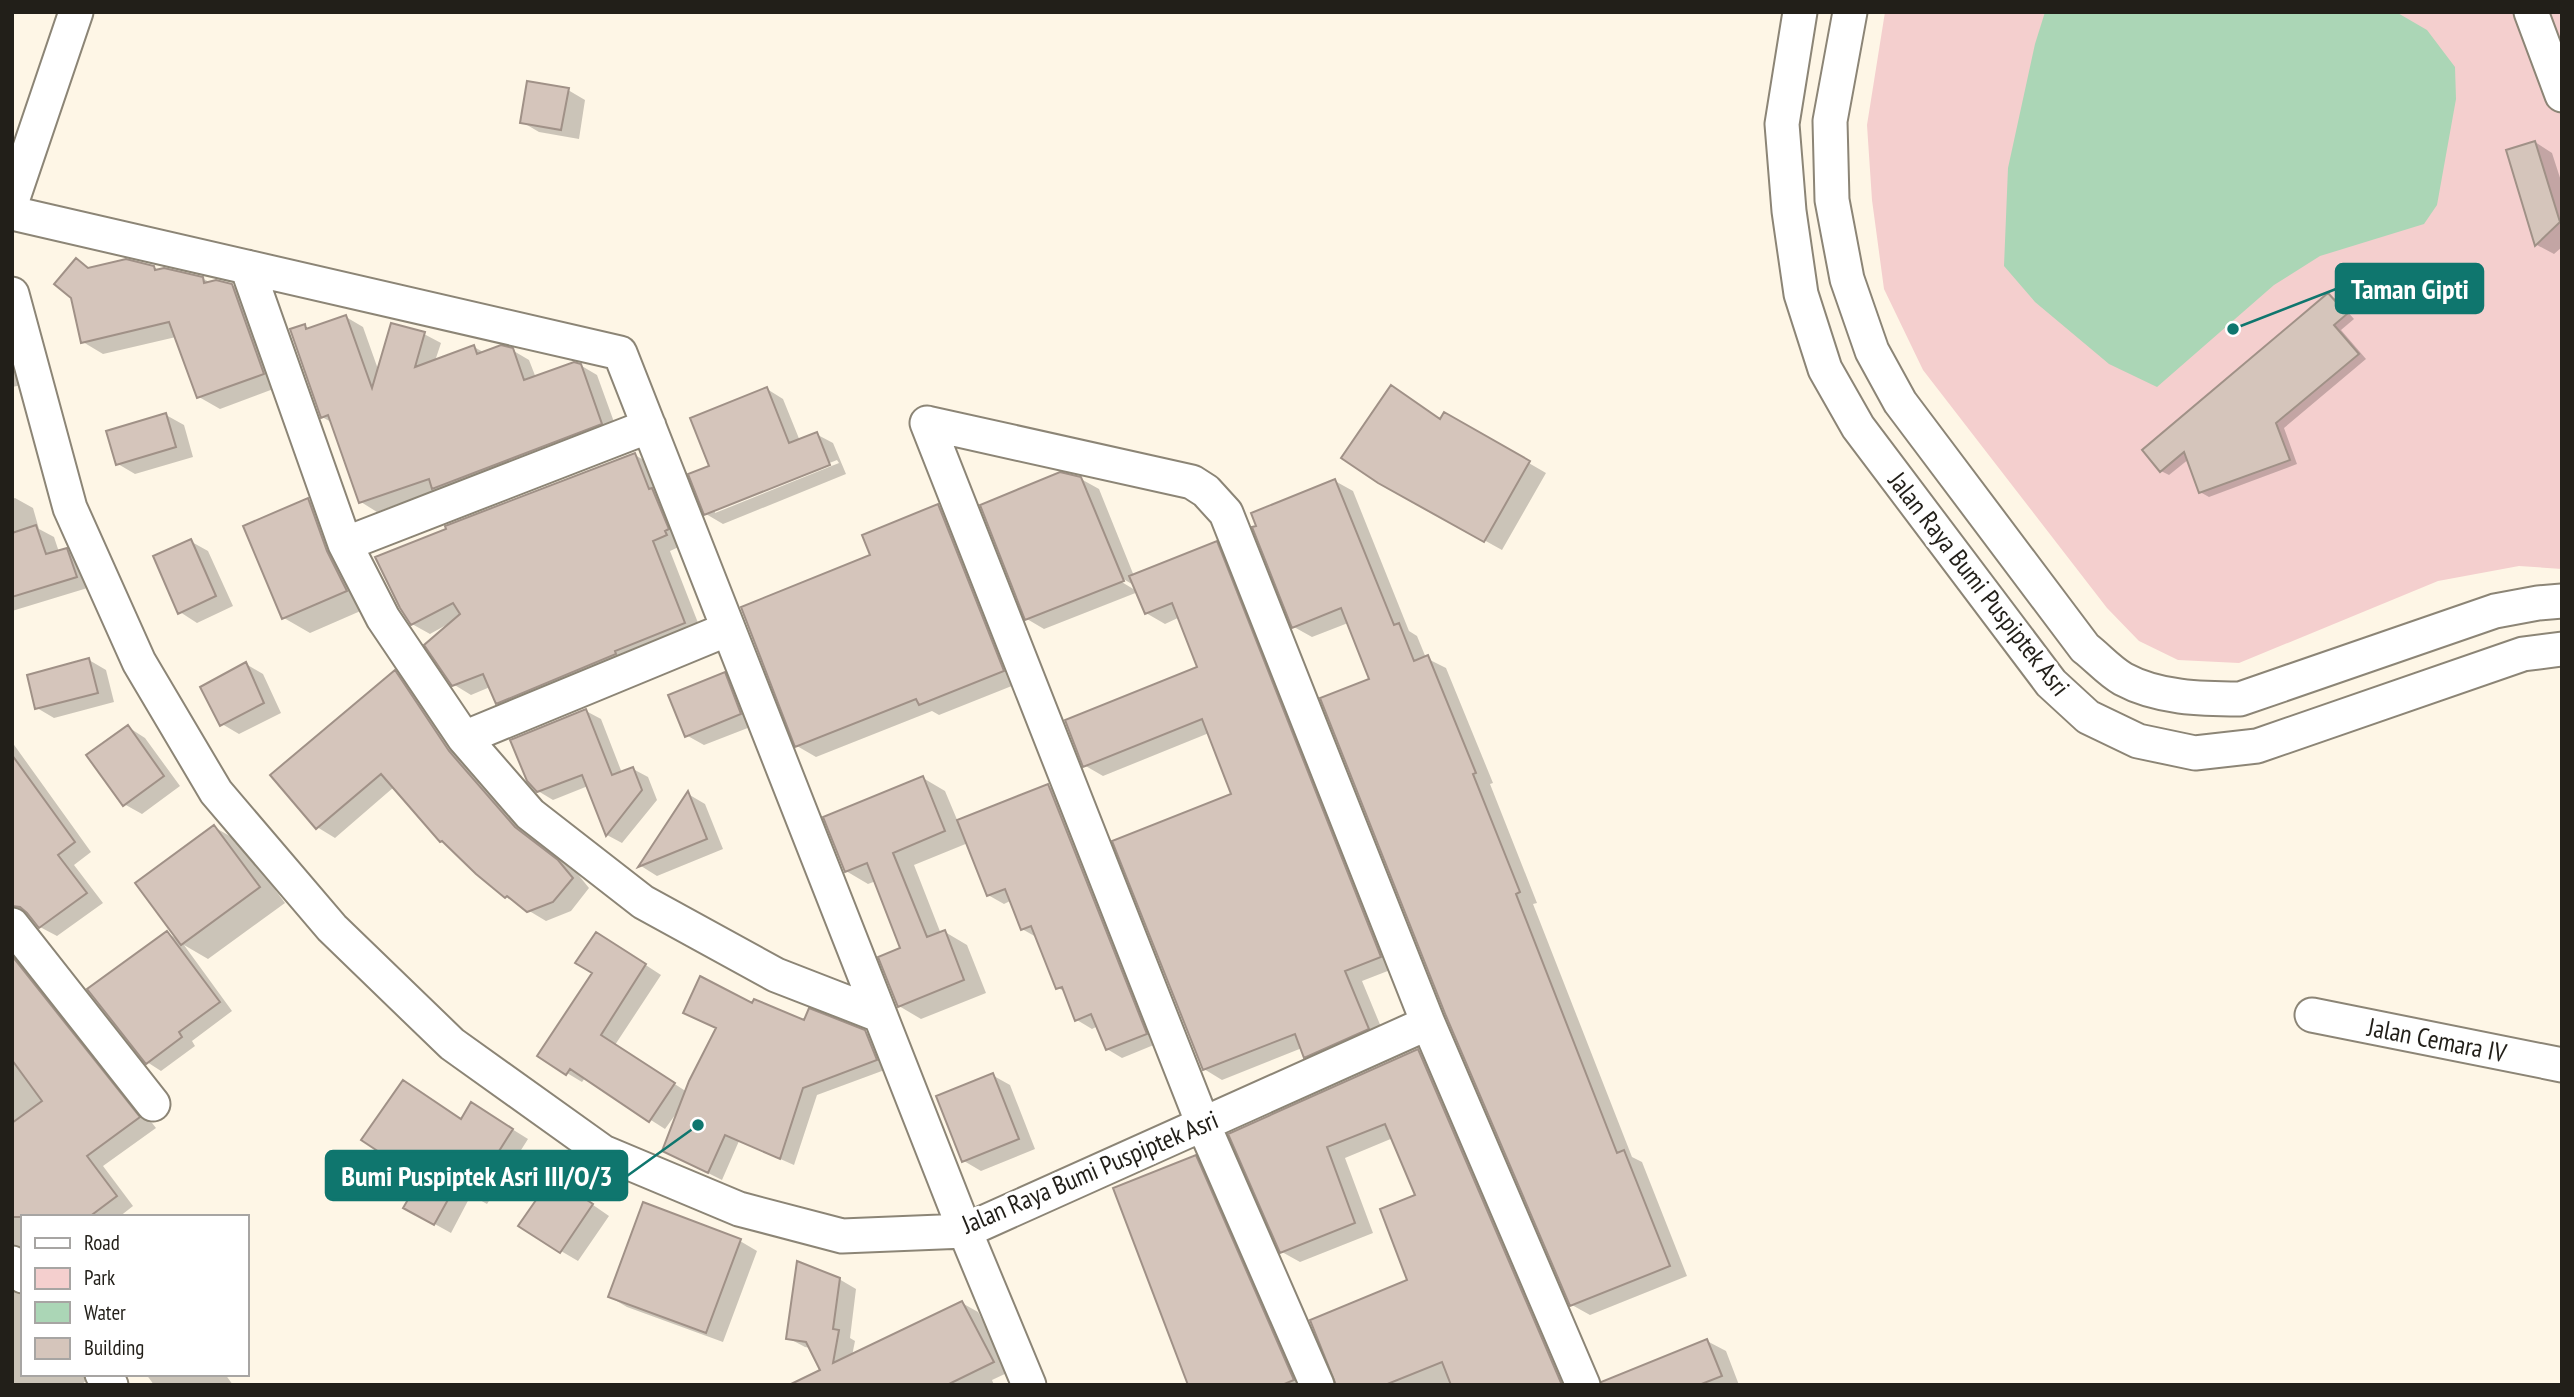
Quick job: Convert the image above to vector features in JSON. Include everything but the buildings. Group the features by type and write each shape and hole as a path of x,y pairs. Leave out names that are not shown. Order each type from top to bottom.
{"street":[{"path":"12,201 76,12"},
{"name":"Jalan Raya Bumi Puspiptek Asri","path":"1800,12 1782,124 1789,211 1801,294 1825,369 1858,428 2050,682 2088,717 2138,741 2195,753 2257,746 2523,654 2552,648 2562,649"},
{"name":"Jalan Raya Bumi Puspiptek Asri","path":"1850,12 1830,121 1832,200 1847,279 1872,351 1900,402 2085,648 2123,679 2162,693 2202,699 2240,699 2495,611 2562,601"},
{"path":"2531,12 2562,95"},
{"path":"12,213 620,353 879,1015 1029,1385"},
{"path":"247,267 345,544 383,618 464,738 530,814 643,902 776,975 879,1015"},
{"name":"Jalan Raya Bumi Puspiptek Asri","path":"12,294 70,508 139,662 216,792 332,928 452,1044 603,1152 739,1209 842,1236 965,1231 1428,1023"},
{"path":"1317,1385 1203,1124 928,423 1192,482 1206,491 1226,513 1428,1023 1583,1385"},
{"path":"345,544 649,426"},
{"path":"464,738 728,629"},
{"path":"12,925 153,1104"},
{"name":"Jalan Cemara IV","path":"2312,1015 2562,1065"}],"green space":[{"path":"1885,12 2562,12 2562,569 2519,566 2438,581 2239,663 2178,660 2139,641 2107,608 1923,370 1884,289 1872,200 1867,125"}],"water":[{"path":"2045,12 2396,12 2427,30 2455,67 2456,99 2437,205 2424,224 2320,256 2274,285 2157,387 2109,364 2035,302 2004,266 2008,168 2035,44"}],"place":[{"name":"Taman Gipti","path":"2233,329"},
{"name":"Bumi Puspiptek Asri III/O/3","path":"698,1125"}]}
